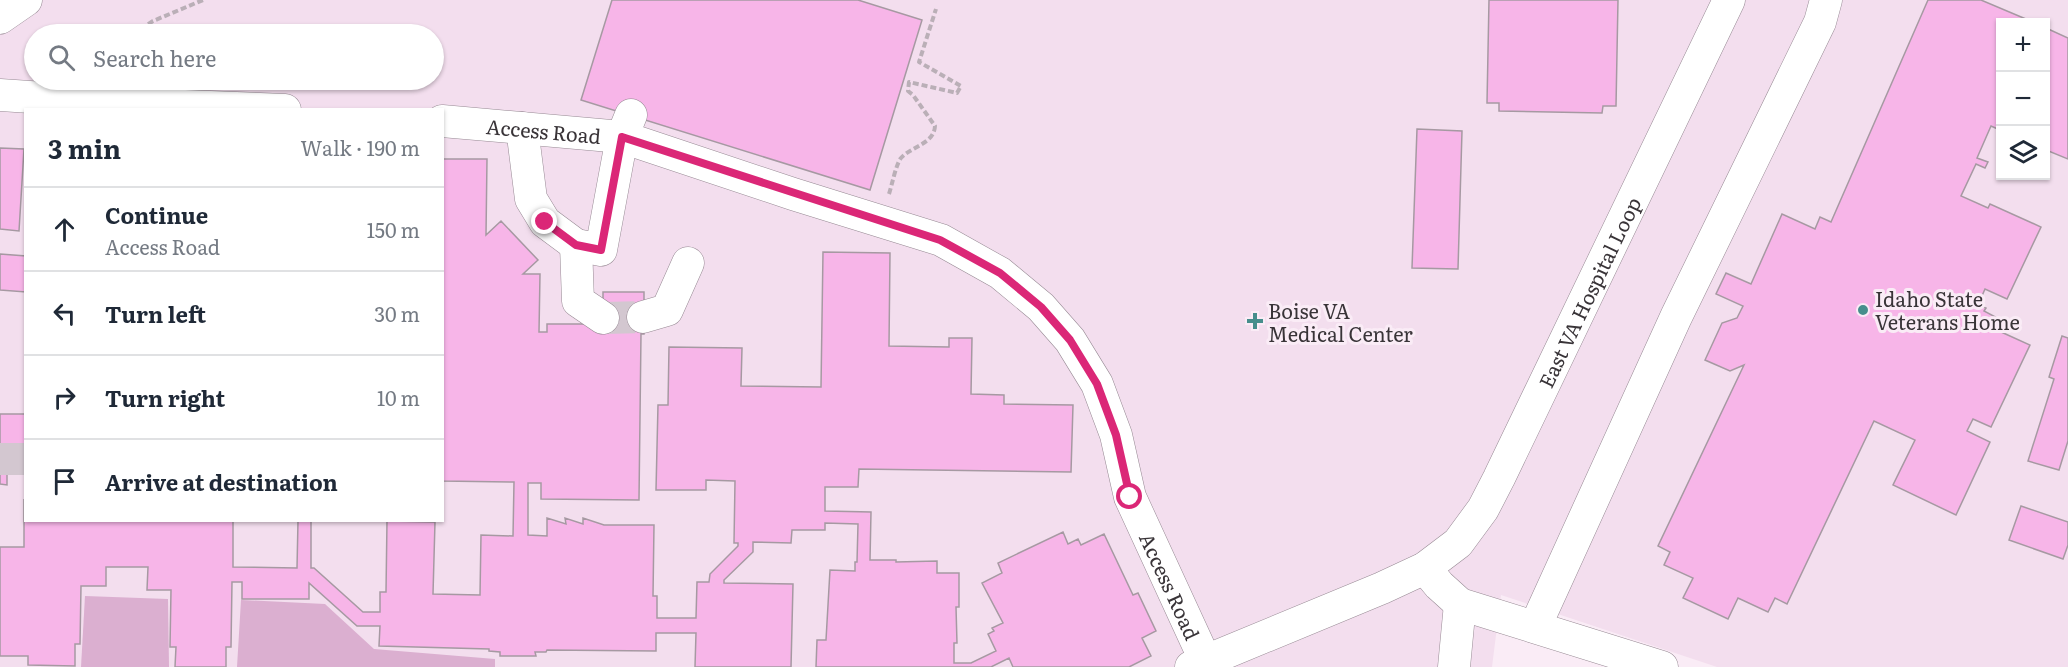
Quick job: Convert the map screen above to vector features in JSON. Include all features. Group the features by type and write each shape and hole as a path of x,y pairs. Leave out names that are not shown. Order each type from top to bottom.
{"street":[{"path":"0,18 26,0"},
{"name":"East VA Hospital Loop","path":"1198,664 1425,568 1458,543 1483,509 1499,478 1729,0"},
{"path":"1535,627 1676,317 1820,22 1826,0"},
{"path":"0,95 134,107 184,108"},
{"name":"Access Road","path":"444,121 522,128 626,126 782,190 940,240 1000,273 1041,307 1070,340 1097,384 1116,435 1130,497 1198,664"},
{"path":"522,128 531,199 545,222 576,245 601,250 626,126"},
{"path":"576,245 578,301 603,318"},
{"path":"643,317 667,310 688,263"},
{"path":"1425,568 1439,585 1460,604 1662,667"},
{"path":"1454,667 1460,604"}],"path":[{"path":"148,24 203,0"},
{"path":"886,204 901,158 930,138 934,132 934,126 908,91 909,82 957,93 961,86 919,62 936,9"}],"shaded area":[{"name":"Boise VA Medical Center","path":"0,0 2068,0 2068,667 1717,667 1501,595 1492,667 0,667"},
{"path":"85,596 168,599 169,667 81,667"},
{"path":"241,600 325,604 374,649 495,659 495,667 237,667"}],"building":[{"path":"612,0 858,0 922,20 870,190 581,100"},
{"path":"1489,0 1618,0 1616,106 1603,106 1602,113 1499,111 1499,103 1487,103"},
{"name":"Idaho State Veterans Home","path":"1928,0 1981,0 2024,18 1996,18 1996,128 1991,126 1977,158 1988,162 1985,168 1976,164 1961,196 1988,208 1990,204 2041,227 2007,299 1985,289 1978,305 1986,308 1984,311 2003,321 1999,331 2030,345 1991,427 1973,419 1967,431 1990,442 1956,515 1893,485 1915,440 1874,421 1787,604 1775,598 1768,612 1738,598 1728,619 1683,598 1693,578 1664,565 1670,552 1658,546 1744,365 1730,371 1705,360 1722,323 1737,318 1743,306 1716,294 1726,273 1751,284 1782,214 1815,229 1820,217 1831,222"},
{"path":"2050,30 2068,38 2068,159 2050,152"},
{"path":"1417,129 1462,131 1458,269 1412,268"},
{"path":"0,148 24,149 19,231 0,229"},
{"path":"444,159 487,159 486,235 501,221 538,260 523,274 540,274 539,332 547,332 547,324 603,324 603,292 644,292 644,334 641,334 639,500 541,499 541,483 528,483 528,535 547,536 547,518 566,524 565,518 583,524 583,518 604,525 654,525 653,596 657,596 657,618 696,618 697,582 709,582 710,574 738,546 738,543 734,543 735,481 706,480 706,490 656,490 658,405 668,405 669,347 742,348 741,386 821,387 823,252 890,253 889,346 949,347 949,338 972,338 971,394 1004,395 1004,404 1073,405 1071,472 859,469 858,487 825,487 825,511 871,512 870,560 937,561 937,573 959,573 959,607 956,607 957,643 954,643 954,663 971,663 996,651 988,634 994,631 992,628 1003,623 982,583 1002,573 998,563 1063,532 1068,544 1078,539 1081,545 1104,534 1133,595 1138,593 1156,631 1142,638 1151,656 1129,667 1013,667 1009,658 991,667 816,667 817,640 826,640 830,570 855,571 855,562 857,562 858,524 825,523 825,530 792,530 791,543 753,542 753,552 724,580 724,583 793,584 791,667 695,667 696,633 656,633 656,651 547,650 546,652 535,652 536,656 500,656 500,652 489,651 489,649 379,646 380,626 357,626 309,583 309,599 242,599 242,582 232,582 231,647 226,647 226,667 175,667 176,647 170,647 171,590 147,590 148,567 106,567 106,586 81,586 80,644 75,644 75,666 28,665 28,656 0,656 0,547 24,547 24,522 233,522 233,567 297,568 298,522 311,522 311,568 314,568 363,612 380,612 380,592 386,592 387,522 435,522 433,594 480,595 481,535 513,536 514,482 444,481"},
{"path":"0,254 24,256 24,292 0,290"},
{"path":"2062,336 2068,338 2068,441 2059,470 2028,461 2054,379 2049,377"},
{"path":"0,414 24,414 24,472 7,472 7,485 0,484"},
{"path":"2021,506 2068,522 2068,545 2063,559 2009,540"}],"tunnel":[{"path":"603,318 643,317"},
{"path":"0,459 24,459"}],"place":[{"name":"Idaho State Veterans Home","path":"1863,310"},
{"name":"Boise VA Medical Center","path":"1255,321"}],"route":[{"path":"545,222 576,245 601,250 622,137 940,240 1000,273 1041,307 1070,340 1097,384 1116,435 1130,497"}]}
